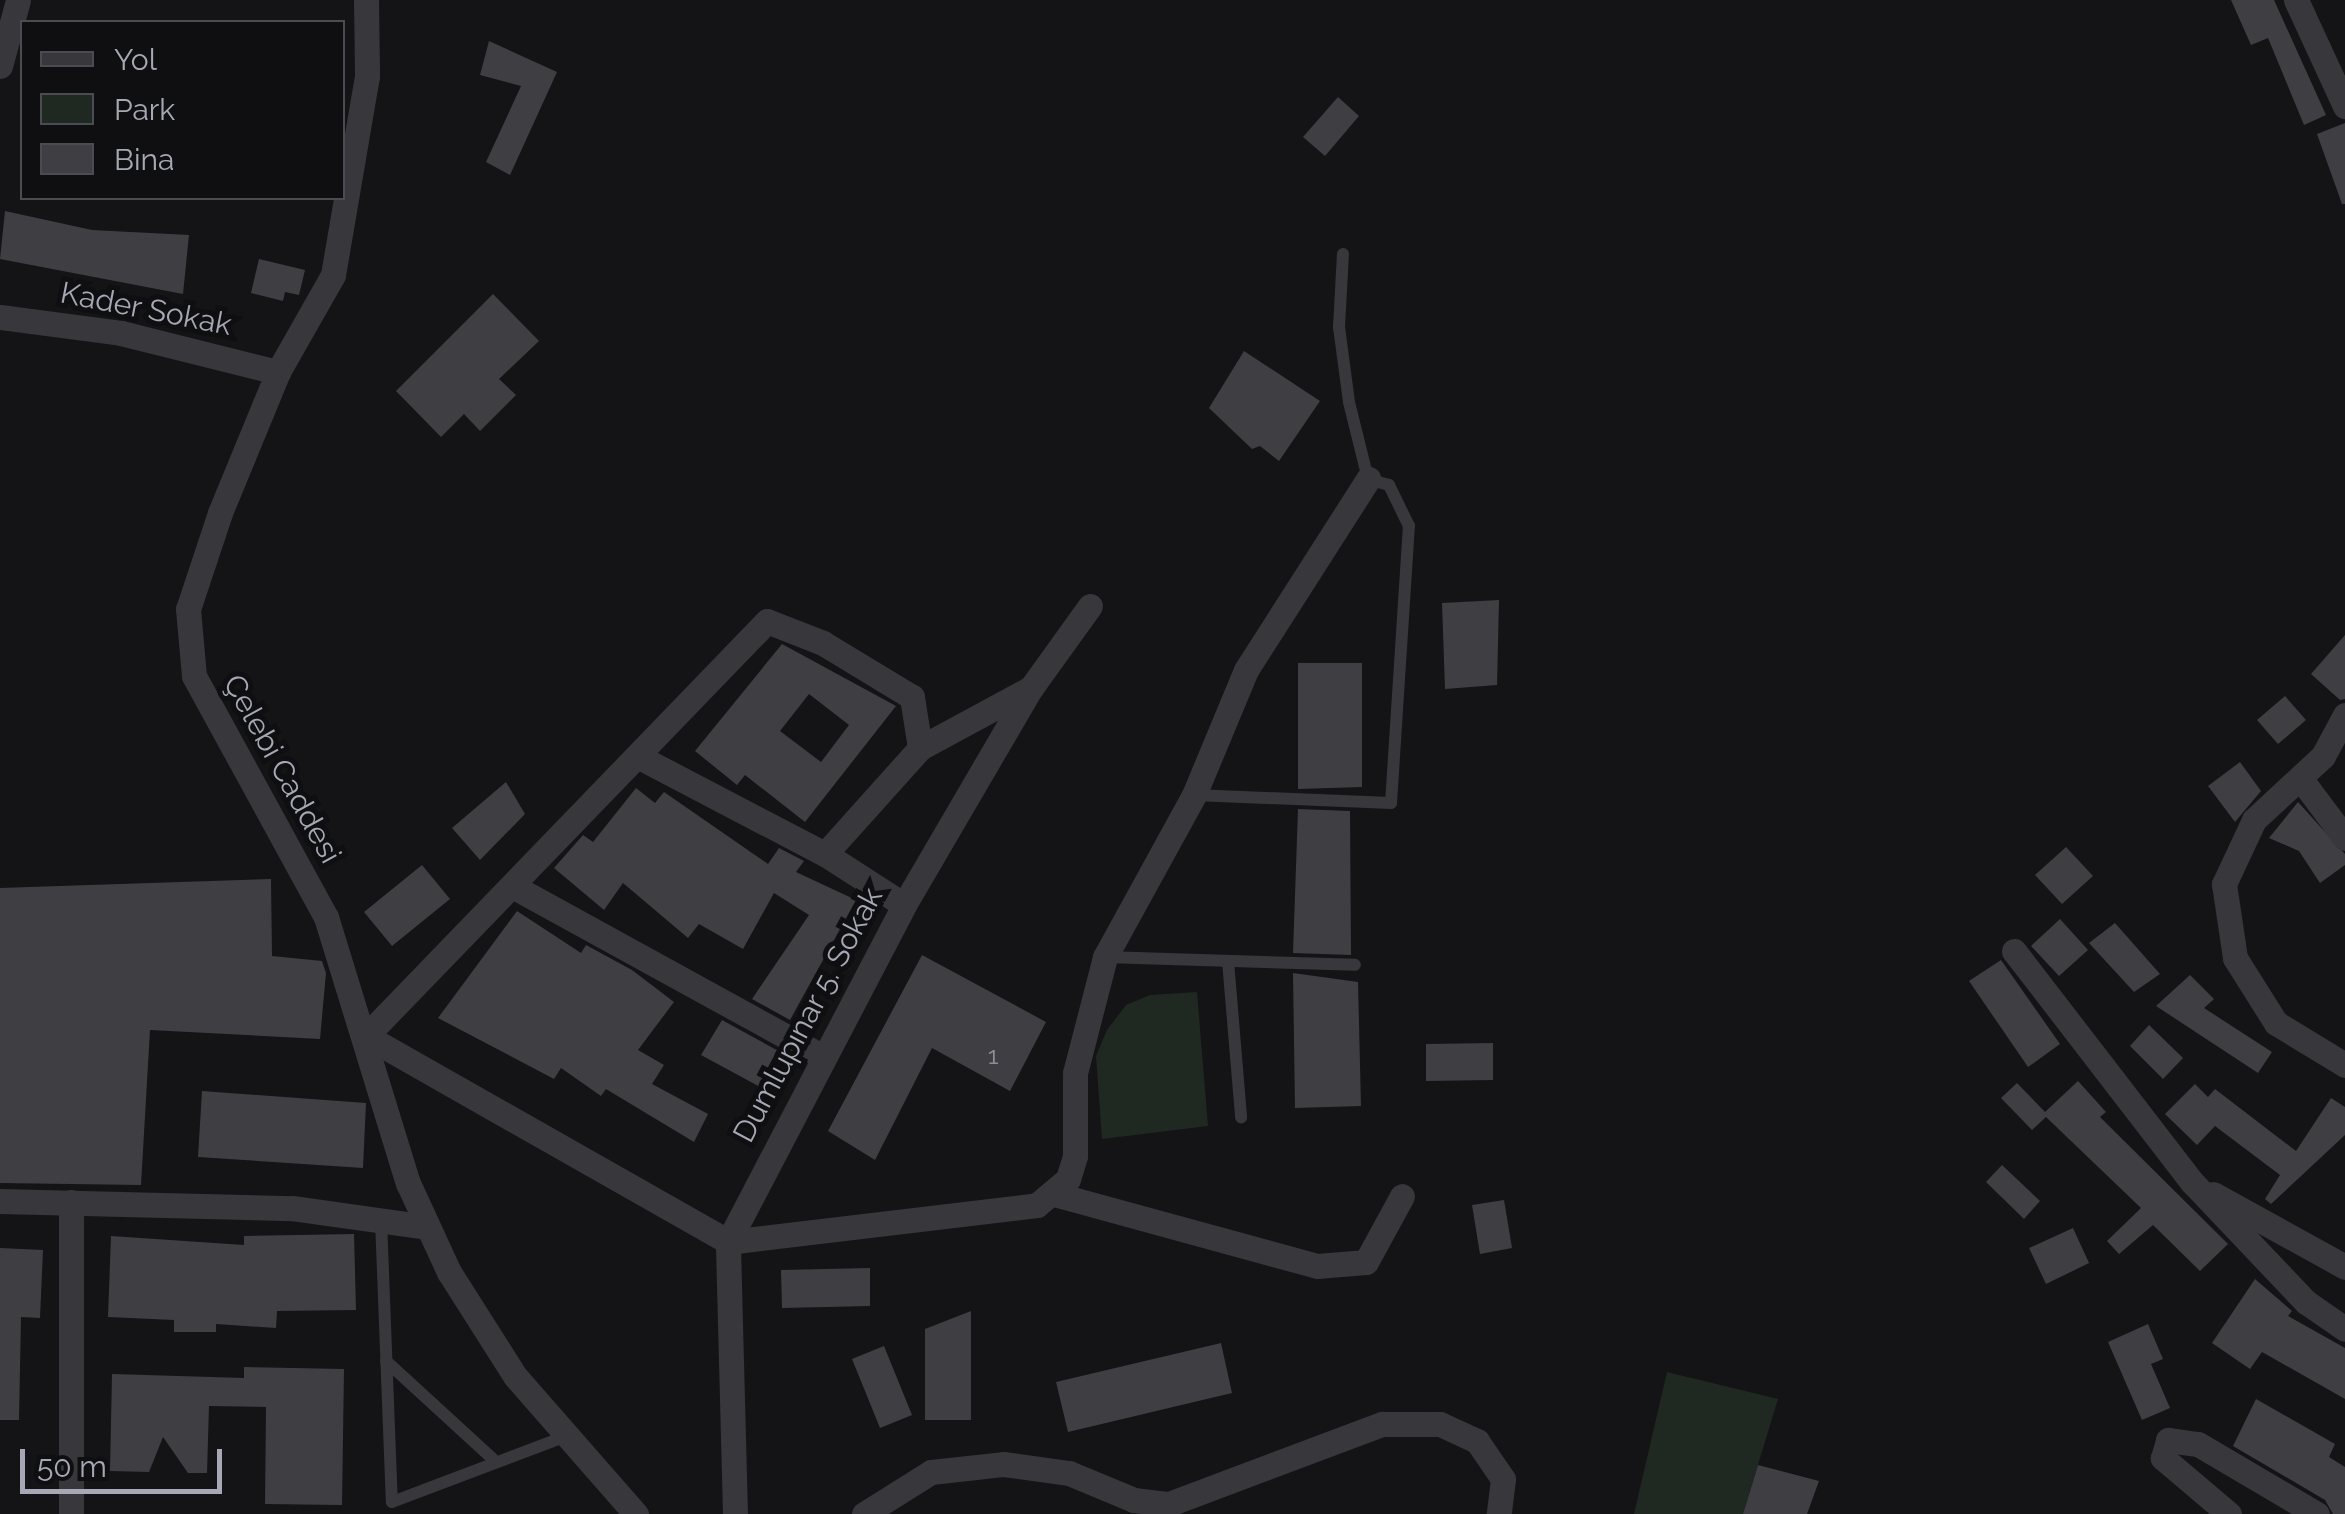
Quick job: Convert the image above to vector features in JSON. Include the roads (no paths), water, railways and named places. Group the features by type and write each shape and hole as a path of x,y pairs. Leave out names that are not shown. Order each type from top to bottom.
{"street":[{"path":"0,66 18,0"},
{"name":"Çelebi Caddesi","path":"366,0 367,76 333,275 278,372 188,609 194,676 326,917 427,1227 481,1327 564,1437 636,1514"},
{"path":"2296,0 2345,106"},
{"name":"Kader Sokak","path":"0,317 120,333 278,372"},
{"path":"1054,1194 1075,1156 1076,1073 1105,957 1194,795 1246,670 1368,479"},
{"name":"Dumlupınar 5. Sokak","path":"739,1509 728,1242 820,1055 904,905 1031,688 1090,606"},
{"path":"920,748 912,696 823,643 767,621 516,888 366,1036 728,1242 1018,1207 1054,1194 1317,1266 1366,1262 1402,1196"},
{"path":"824,854 920,748 1031,688"},
{"path":"2345,716 2323,756 2254,820 2224,884 2235,958 2276,1023 2345,1065"},
{"path":"640,758 824,854 904,905"},
{"path":"2300,778 2345,838"},
{"path":"516,888 820,1055"},
{"path":"2014,951 2192,1182 2306,1302 2345,1329"},
{"path":"2192,1182 2345,1266"},
{"path":"0,1201 292,1208 427,1227"},
{"path":"70,1202 71,1514"},
{"path":"864,1514 930,1472 1003,1464 1068,1474 1134,1500 1169,1504 1382,1424 1440,1424 1477,1441 1503,1479 1499,1514"},
{"path":"2229,1514 2164,1458 2168,1440 2198,1444 2317,1514"}],"lane":[{"path":"1194,795 1391,804 1409,526 1389,485 1368,479 1342,365 1344,254"},
{"path":"1105,957 1355,965"},
{"path":"1228,961 1241,1117"},
{"path":"381,1220 392,1502 493,1459 564,1437"},
{"path":"386,1361 493,1459"}]}
